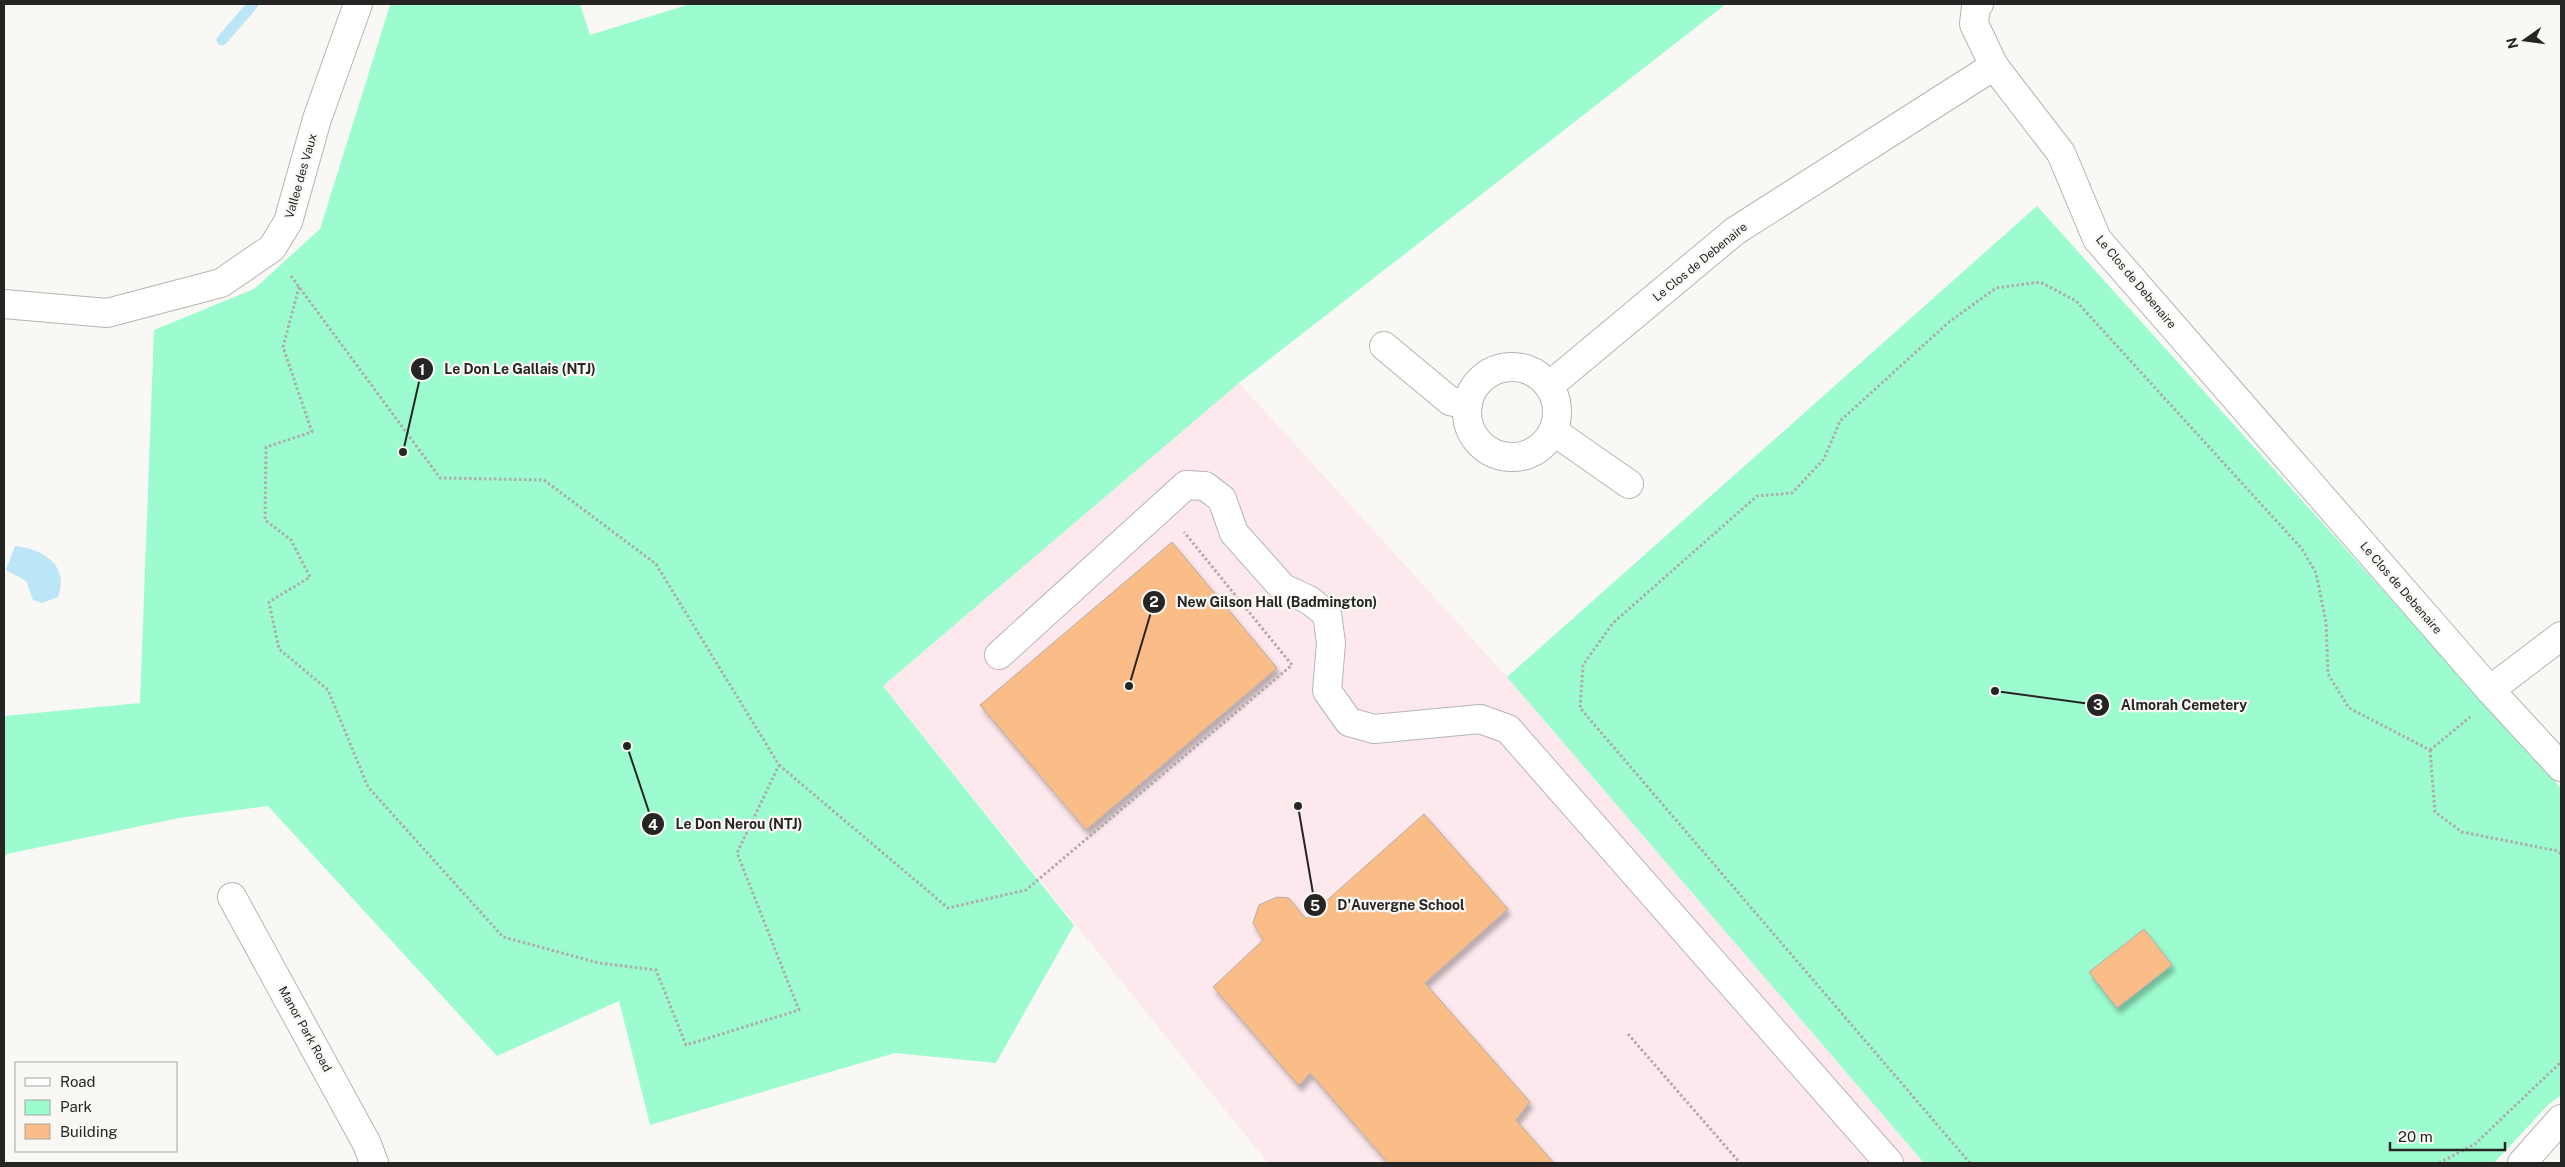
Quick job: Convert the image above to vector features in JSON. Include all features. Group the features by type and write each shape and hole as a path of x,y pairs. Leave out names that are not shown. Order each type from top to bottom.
{"street":[{"name":"Vallee des Vaux","path":"4,304 107,313 221,283 272,248 288,222 317,119 358,4"},
{"path":"1979,4 1974,24 1994,66"},
{"name":"Le Clos de Debenaire","path":"1549,386 1735,232 1994,66 2061,153 2097,239 2490,690 2561,768"},
{"path":"1384,346 1450,401 1468,405"},
{"path":"1501,368 1524,368 1538,375 1549,386 1555,398 1557,414 1553,431 1547,441 1530,453 1509,457 1495,454 1482,445 1470,429 1468,405 1475,386 1487,374 1501,368"},
{"path":"1553,431 1629,484"},
{"path":"999,655 1186,485 1205,486 1222,499 1234,533 1282,588 1309,600 1327,614 1331,643 1327,691 1349,722 1374,729 1480,719 1508,729 1889,1163"},
{"path":"2490,690 2561,636"},
{"name":"Manor Park Road","path":"232,897 367,1144 374,1163"},
{"path":"2522,1163 2561,1119"}],"path":[{"path":"272,248 440,478 544,480 656,564 779,765 948,908 1026,890 1292,665 1182,529"},
{"path":"1970,1163 1580,708 1583,664 1613,623 1757,496 1792,493 1824,458 1840,421 1949,322 1996,288 2040,282 2076,301 2302,549 2316,573 2326,622 2328,674 2349,708 2430,750"},
{"path":"299,287 282,347 312,432 266,447 266,520 291,540 310,577 269,602 279,649 328,690 368,787 503,936 599,963 656,970 686,1046 799,1010 738,853 779,765"},
{"path":"2430,750 2484,706 2490,690"},
{"path":"2430,750 2435,812 2462,832 2525,843 2558,851 2561,854"},
{"path":"1628,1034 1740,1163"},
{"path":"2438,1163 2475,1144 2561,1062"}],"shaded area":[{"path":"1239,383 1507,677 1924,1163 1268,1163 883,686"}],"green space":[{"path":"580,4 590,35 690,4 1726,4 1239,383 883,686 1074,925 996,1063 895,1053 650,1125 619,1001 497,1056 268,806 179,818 7,854 4,858 4,716 140,703 154,330 254,289 320,229 390,5"},
{"path":"2037,206 2561,788 2561,1095 2548,1105 2494,1163 1924,1163 1507,677"}],"water":[{"path":"15,546 44,555 57,568 61,586 58,597 42,603 33,600 26,581 6,570"}],"building":[{"path":"1172,542 1277,668 1086,830 980,705"},
{"path":"1424,814 1508,909 1425,983 1530,1102 1516,1120 1554,1163 1388,1163 1310,1073 1299,1086 1213,987 1263,940 1253,923 1259,905 1277,897 1289,898 1306,919"},
{"path":"2144,929 2172,965 2117,1008 2089,972"}],"waterway":[{"path":"222,40 253,4"}],"place":[{"name":"Le Don Le Gallais (NTJ)","path":"403,452"},
{"name":"New Gilson Hall (Badmington)","path":"1129,686"},
{"name":"Almorah Cemetery","path":"1995,691"},
{"name":"Le Don Nerou (NTJ)","path":"627,746"},
{"name":"D'Auvergne School","path":"1298,806"}]}
